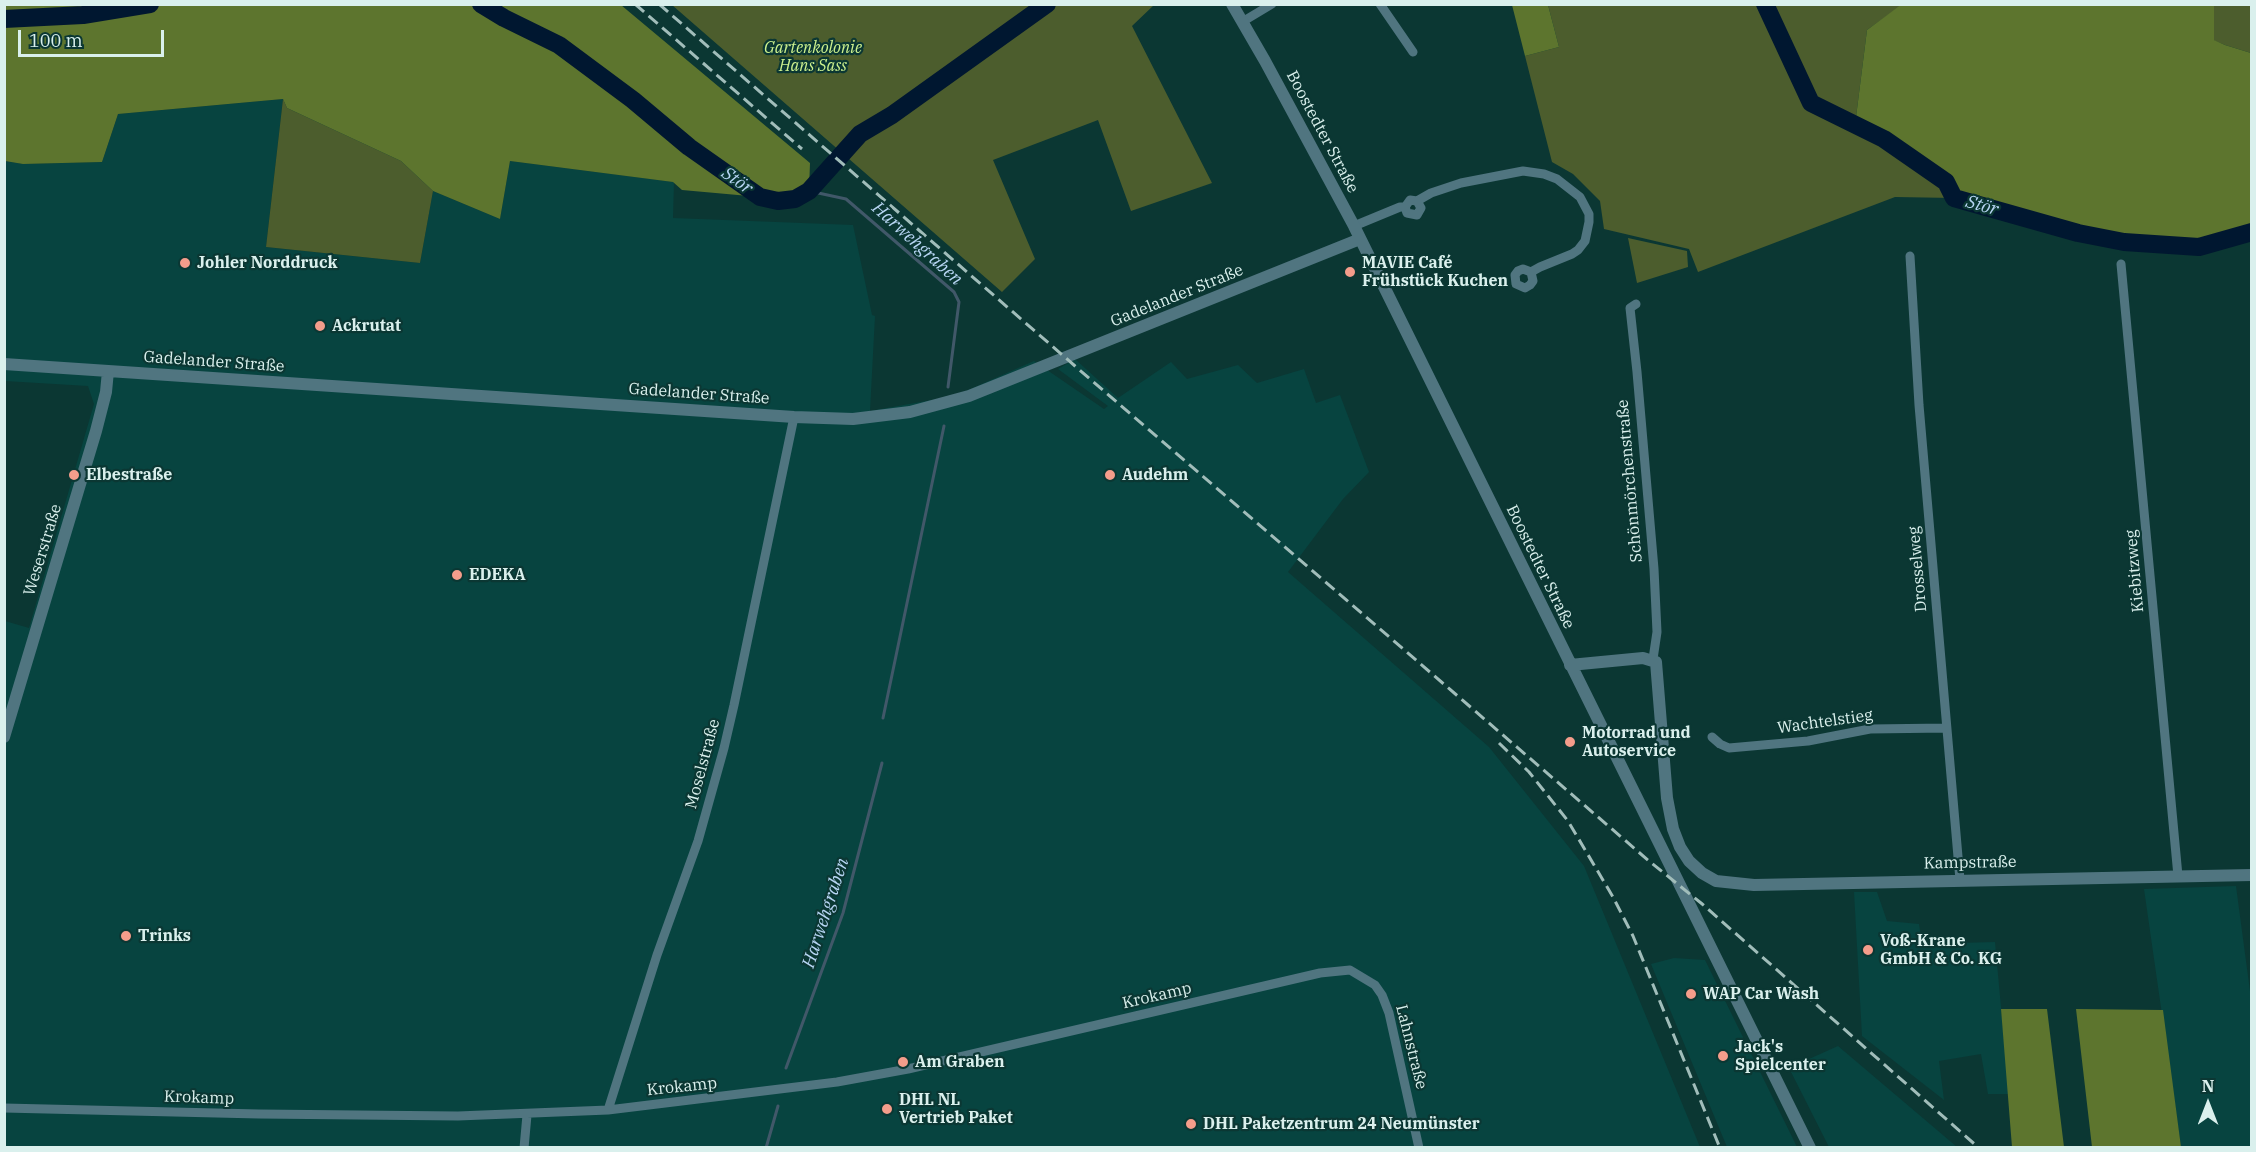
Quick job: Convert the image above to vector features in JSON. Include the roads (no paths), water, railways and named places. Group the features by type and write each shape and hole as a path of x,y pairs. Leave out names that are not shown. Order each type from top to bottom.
{"street":[{"name":"Boostedter Straße","path":"1232,4 1354,226 1810,1148"},
{"path":"1242,22 1272,4"},
{"path":"1380,4 1413,52"},
{"path":"1405,207 1410,200 1417,201 1431,193 1461,183 1512,172 1532,171 1557,179 1580,197 1586,207 1589,222 1587,235 1583,244 1572,254 1531,273"},
{"path":"1405,207 1407,213 1417,215 1421,208 1417,201"},
{"path":"1354,226 1405,207"},
{"name":"Gadelander Straße","path":"4,364 794,417 844,419 883,416 937,406 969,396 1360,239"},
{"name":"Drosselweg","path":"1910,256 1919,405 1960,880"},
{"name":"Kiebitzweg","path":"2121,264 2178,876"},
{"name":"Schönmörchenstraße","path":"1636,304 1630,308 1638,372 1654,569 1657,632 1653,659 1658,665 1670,818 1680,847 1694,867"},
{"name":"Weserstraße","path":"4,737 96,431 106,392 108,371"},
{"name":"Moselstraße","path":"608,1110 657,955 698,841 724,747 794,417"},
{"path":"1570,665 1653,659"},
{"name":"Wachtelstieg","path":"1712,737 1729,748 1808,741 1870,729 1946,728"},
{"name":"Kampstraße","path":"1694,867 1716,880 1736,884 2252,874"},
{"name":"Krokamp","path":"4,1108 282,1115 458,1116 608,1110 837,1082 919,1066 1320,973 1350,970"},
{"name":"Lahnstraße","path":"1350,970 1375,985 1389,1013 1419,1148"},
{"path":"524,1148 527,1115"}],"waterway":[{"name":"Stör","path":"4,19 83,15 150,4"},
{"name":"Stör","path":"481,4 559,45 633,100 689,147 760,197 778,201 795,199 809,191 860,134 892,115 1047,4"},
{"name":"Stör","path":"1765,4 1811,103 1884,139 1946,182 1954,198 2078,233 2124,242 2199,247 2252,232"},
{"name":"Harwehgraben","path":"809,191 846,199 954,292 959,302 948,387"},
{"name":"Harwehgraben","path":"883,718 944,426"},
{"name":"Harwehgraben","path":"786,1068 843,913 882,763"},
{"name":"Harwehgraben","path":"766,1148 778,1106"}],"railway":[{"path":"635,4 802,149"},
{"path":"659,4 1075,366 1649,861 1701,903 1979,1148"},
{"path":"1499,743 1529,772 1568,821 1613,897 1633,936 1720,1148"}],"place":[{"name":"Johler Norddruck","path":"185,263"},
{"name":"MAVIE Café Frühstück Kuchen","path":"1350,272"},
{"name":"Ackrutat","path":"320,326"},
{"name":"Elbestraße","path":"74,475"},
{"name":"Audehm","path":"1110,475"},
{"name":"EDEKA","path":"457,575"},
{"name":"Motorrad und Autoservice","path":"1570,742"},
{"name":"Trinks","path":"126,936"},
{"name":"Voß-Krane GmbH & Co. KG","path":"1868,950"},
{"name":"WAP Car Wash","path":"1691,994"},
{"name":"Jack's Spielcenter","path":"1723,1056"},
{"name":"Am Graben","path":"903,1062"},
{"name":"DHL NL Vertrieb Paket","path":"887,1109"},
{"name":"DHL Paketzentrum 24 Neumünster","path":"1191,1124"}],"park label":[{"name":"Gartenkolonie Hans Sass","path":"813,57"}]}
